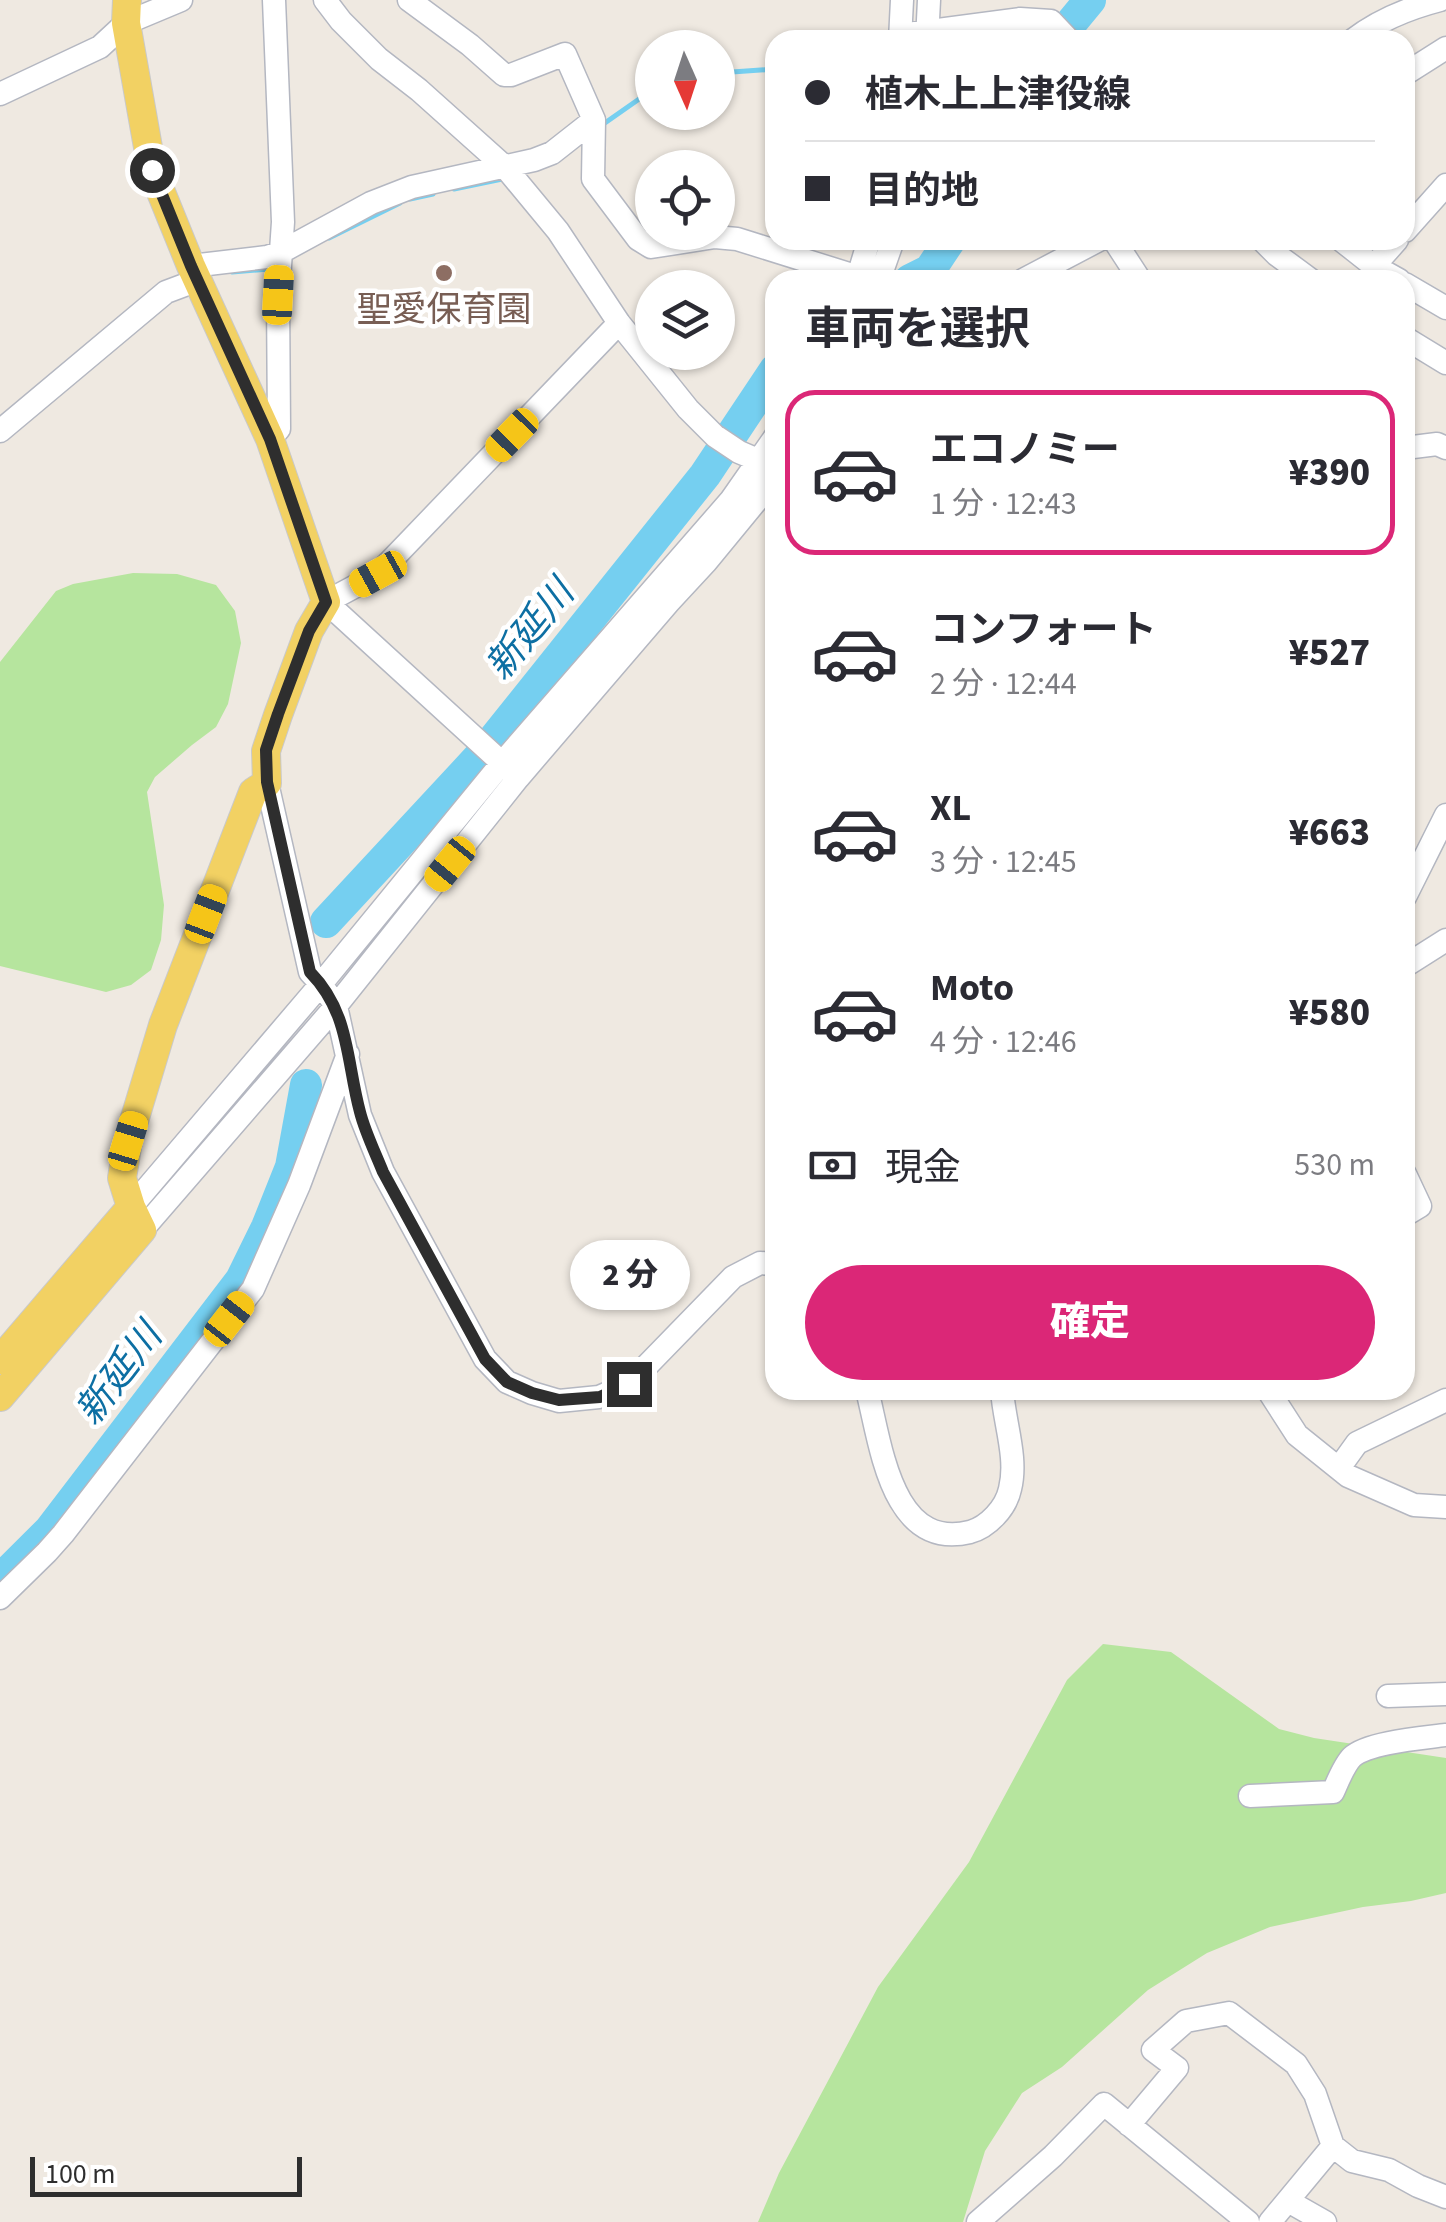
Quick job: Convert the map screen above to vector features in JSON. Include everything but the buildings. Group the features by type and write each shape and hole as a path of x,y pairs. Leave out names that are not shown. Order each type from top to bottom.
{"main road":[{"path":"126,11 152,170 270,439 326,602 309,631 266,750 267,782 254,792 164,1024 128,1141 122,1178 137,1219"},
{"path":"0,1360 137,1219"},
{"path":"0,1396 137,1219"}],"street":[{"path":"0,94 100,46 126,11 181,0"},
{"path":"270,439 278,429 282,222 274,0"},
{"path":"324,0 379,60 506,167 558,231 619,323 688,409 716,436 765,465"},
{"path":"409,0 504,75 565,54 594,120 593,179 638,239 650,247 715,237 765,248"},
{"path":"900,30 902,0"},
{"path":"927,30 929,0"},
{"path":"1367,30 1412,4 1440,0"},
{"path":"960,30 1020,19 1051,21 1060,30"},
{"path":"1415,68 1446,48"},
{"path":"0,431 194,273 281,252 370,203 412,187 534,160 552,153 594,120"},
{"path":"1415,220 1446,185"},
{"path":"772,250 837,270"},
{"path":"1042,270 1080,250"},
{"path":"1272,250 1297,270"},
{"path":"1354,250 1381,270"},
{"path":"1374,266 1388,250"},
{"path":"1415,290 1446,308"},
{"path":"510,771 326,602 378,574 619,323"},
{"path":"1415,344 1446,362"},
{"path":"1415,447 1436,444 1446,448"},
{"path":"137,1219 322,984 510,771 731,500 765,472"},
{"path":"137,1219 336,1006 510,771"},
{"path":"267,782 310,972 336,1006 360,1114 383,1172 485,1359 507,1382 559,1400 600,1397 629,1384 733,1277 765,1263"},
{"path":"1415,877 1446,815"},
{"path":"1415,960 1446,940"},
{"path":"0,1598 63,1534 253,1288 293,1200 348,1054"},
{"path":"870,1400 889,1474 910,1517 927,1530 953,1536 978,1530 999,1512 1010,1490 1012,1463 1003,1400"},
{"path":"1274,1400 1297,1435 1348,1476 1414,1505 1446,1507"},
{"path":"1338,1468 1357,1443 1446,1400"},
{"path":"1388,1696 1443,1694 1446,1723"},
{"path":"1250,1796 1333,1792 1351,1758 1365,1749 1446,1735"},
{"path":"1129,2125 1177,2068 1154,2050 1186,2021 1229,2013 1296,2064 1315,2094 1333,2146 1352,2161 1390,2170 1446,2197"},
{"path":"978,2222 1053,2156 1104,2104 1248,2222"},
{"path":"1270,2222 1333,2146"},
{"path":"1288,2200 1325,2222"}],"green space":[{"path":"133,573 177,574 216,585 235,611 241,643 228,704 216,727 155,777 147,792 164,905 161,940 151,970 131,985 106,992 0,966 0,662 56,591"},
{"path":"1103,1644 1171,1652 1279,1729 1446,1758 1446,1893 1270,1927 1207,1953 1148,1990 1062,2067 1022,2093 985,2151 963,2222 758,2222 779,2173 878,1987 969,1862 1067,1680"}],"waterway":[{"name":"新延川","path":"1065,30 1090,0"},
{"path":"735,72 765,70"},
{"path":"602,125 635,102"},
{"path":"454,189 507,178"},
{"path":"410,199 433,194"},
{"path":"329,238 400,203"},
{"name":"新延川","path":"930,270 943,250"},
{"path":"232,272 275,266"},
{"name":"新延川","path":"326,922 481,755 705,475 765,385"},
{"name":"新延川","path":"0,1580 50,1530 241,1280 291,1167 306,1085"}],"place":[{"name":"聖愛保育園","path":"444,273"}],"route":[{"path":"152,170 270,439 326,602 309,631 266,750 267,782 310,972 336,1006 360,1114 383,1172 485,1359 507,1382 559,1400 600,1397 629,1384"}]}
